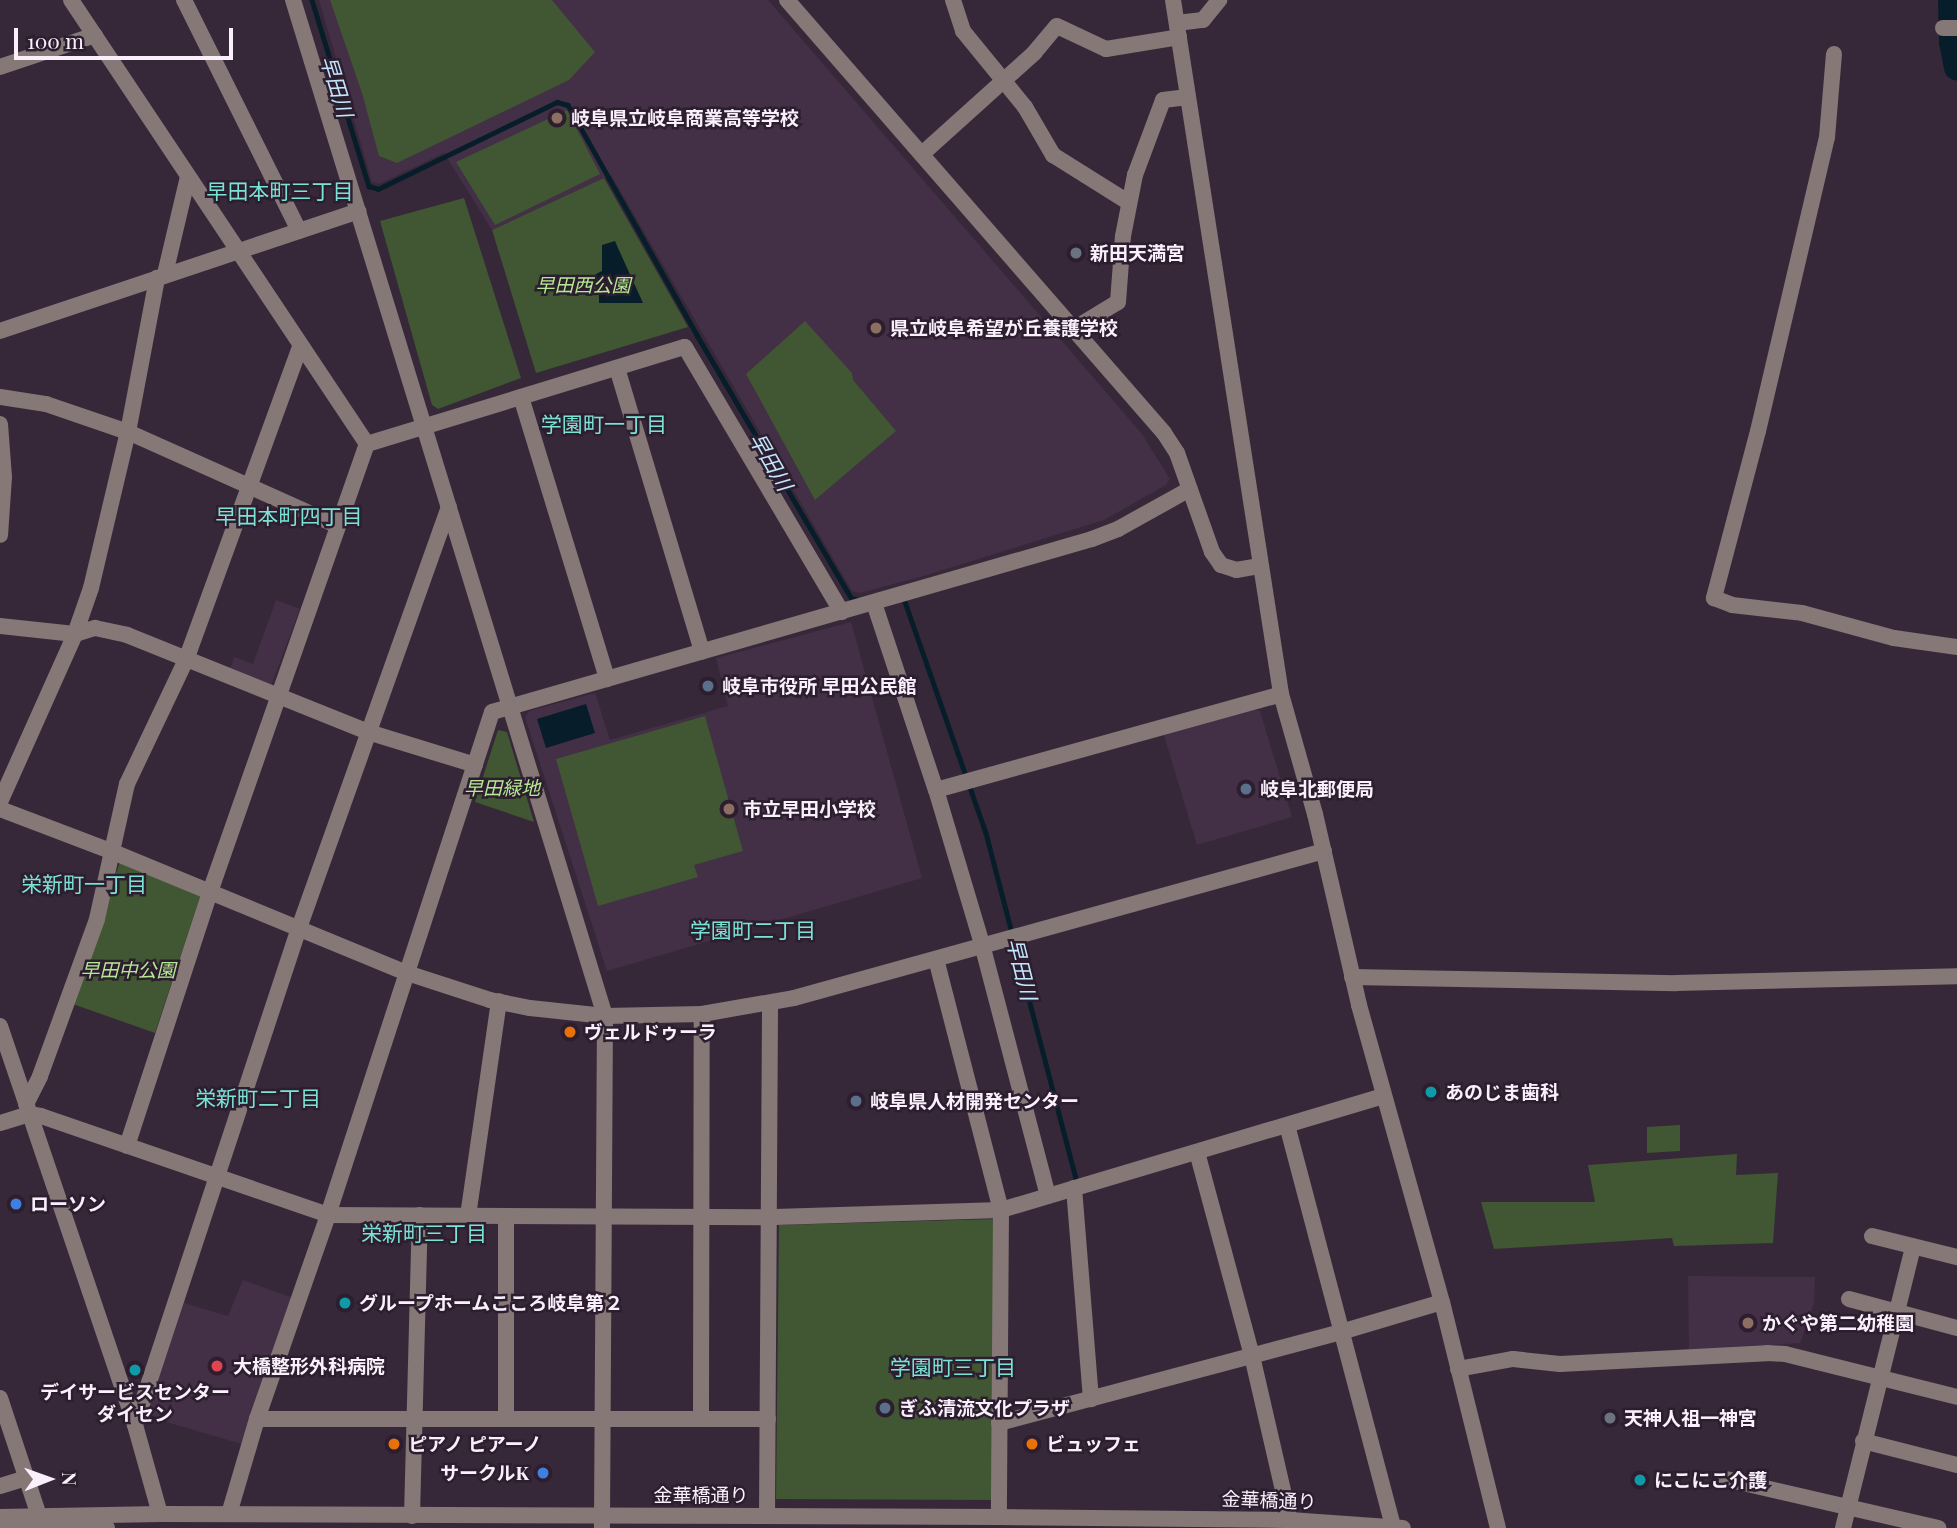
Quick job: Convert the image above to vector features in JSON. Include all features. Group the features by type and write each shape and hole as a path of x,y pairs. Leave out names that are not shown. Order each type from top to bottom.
{"street":[{"path":"71,0 367,444"},
{"path":"184,0 299,231"},
{"path":"293,0 605,1016 602,1522"},
{"path":"787,0 1164,433 1177,453 1212,552 1221,565 1236,570 1259,566"},
{"path":"953,0 963,31 1025,107 1053,155 1128,202"},
{"path":"1173,0 1281,694 1324,851 1352,977 1383,1097 1442,1302 1498,1528"},
{"path":"922,154 1034,52 1057,26 1106,48 1178,30 1203,20 1219,0"},
{"path":"0,67 95,35"},
{"path":"1834,54 1827,137 1758,431 1714,598 1732,605 1802,613 1894,638 1957,647"},
{"path":"1074,328 1118,302 1128,202 1135,175 1163,100 1188,97"},
{"path":"0,802 75,634 91,588 161,276 188,177"},
{"path":"0,331 358,211"},
{"path":"0,1123 28,1109 97,919 127,784 186,660 300,346"},
{"path":"367,444 685,346 842,612"},
{"path":"617,368 702,652"},
{"path":"0,397 46,404 128,432 338,526"},
{"path":"521,397 607,679"},
{"path":"0,424 5,477 0,535"},
{"path":"127,1146 209,892 367,444"},
{"path":"229,1514 257,1419 328,1215 492,712 1105,534 1190,489"},
{"path":"135,1425 299,928 449,507"},
{"path":"874,603 936,790 982,944 1048,1196"},
{"path":"0,626 75,634 94,628 127,635 277,698 368,732 475,765"},
{"path":"936,790 1281,694"},
{"path":"0,809 113,852 407,973 530,1008 605,1016 702,1014 770,1003 1324,851"},
{"path":"936,959 1000,1210 999,1517"},
{"path":"1352,977 1676,983 1957,976"},
{"path":"468,1216 499,1001"},
{"path":"767,1516 770,1003"},
{"path":"701,1419 702,1014"},
{"path":"0,1026 135,1425 160,1514"},
{"path":"28,1109 328,1215 701,1218 1000,1210 1383,1097"},
{"path":"1287,1125 1393,1527"},
{"path":"1197,1152 1252,1356 1290,1520"},
{"path":"1074,1188 1091,1399"},
{"path":"412,1516 419,1215"},
{"path":"506,1216 506,1419"},
{"path":"1872,1236 1957,1257"},
{"path":"1843,1528 1913,1247"},
{"path":"1849,1299 1957,1328"},
{"path":"999,1423 1341,1332 1442,1302"},
{"path":"1458,1369 1513,1359 1560,1364 1785,1354 1957,1397"},
{"path":"0,1398 41,1524"},
{"path":"257,1419 768,1419"},
{"path":"1863,1441 1957,1465"},
{"path":"0,1486 26,1478"},
{"path":"1726,1479 1801,1494 1847,1508 1938,1528"},
{"name":"金華橋通り","path":"0,1528 160,1514 229,1514 602,1522 767,1516 1290,1520 1403,1528"},
{"name":"金華橋通り","path":"0,1517 41,1524 107,1528"}],"shaded area":[{"name":"県立岐阜希望が丘養護学校","path":"319,0 768,0 1142,434 1170,479 1166,485 1104,520 920,577 859,593 852,591 611,175 492,230 444,153 379,184 372,182"},
{"path":"276,600 300,609 269,691 228,677 234,657 253,664"},
{"name":"市立早田小学校","path":"851,622 922,878 607,971 525,717 529,711 595,693 610,740 728,706 716,658"},
{"name":"岐阜北郵便局","path":"1250,708 1260,711 1292,817 1197,845 1163,732"},
{"name":"かぐや第二幼稚園","path":"1688,1276 1815,1277 1814,1303 1800,1343 1689,1351"},
{"name":"大橋整形外科病院","path":"243,1280 293,1298 245,1445 146,1416 184,1303 228,1316"}],"green space":[{"path":"330,0 552,0 595,52 569,80 397,163 379,156 362,93"},
{"path":"567,110 600,174 495,225 456,162"},
{"name":"早田西公園","path":"604,178 688,327 536,373 492,230"},
{"path":"464,198 521,378 438,409 432,405 380,221"},
{"path":"805,321 852,373 853,380 896,431 815,500 746,374"},
{"path":"705,716 743,851 694,865 698,877 598,906 556,759"},
{"name":"早田緑地","path":"498,730 507,732 534,822 475,802"},
{"name":"早田中公園","path":"120,862 201,894 155,1033 70,1003"},
{"path":"1680,1125 1680,1151 1647,1153 1647,1127"},
{"path":"1737,1154 1736,1175 1778,1173 1773,1243 1674,1246 1672,1238 1494,1249 1481,1202 1595,1202 1588,1165"},
{"name":"ぎふ清流文化プラザ","path":"995,1219 993,1500 776,1499 779,1225"}],"water":[{"path":"615,241 643,303 599,303 599,291 593,280 596,274 602,271 602,245"},
{"path":"586,704 595,733 546,748 537,719"}],"waterway":[{"name":"早田川","path":"312,0 369,186 378,189 557,102 568,105 697,335 851,598 859,600"},
{"path":"1951,0 1952,42 1957,68"},
{"name":"早田川","path":"903,596 986,833 1012,933"},
{"name":"早田川","path":"1014,942 1076,1178"}],"place":[{"name":"岐阜県立岐阜商業高等学校","path":"557,118"},
{"name":"新田天満宮","path":"1076,253"},
{"name":"県立岐阜希望が丘養護学校","path":"876,328"},
{"name":"岐阜市役所 早田公民館","path":"708,686"},
{"name":"岐阜北郵便局","path":"1246,789"},
{"name":"市立早田小学校","path":"729,809"},
{"name":"ヴェルドゥーラ","path":"570,1032"},
{"name":"あのじま歯科","path":"1431,1092"},
{"name":"岐阜県人材開発センター","path":"856,1101"},
{"name":"ローソン","path":"16,1204"},
{"name":"グループホームこころ岐阜第２","path":"345,1303"},
{"name":"かぐや第二幼稚園","path":"1748,1323"},
{"name":"大橋整形外科病院","path":"217,1366"},
{"name":"デイサービスセンター ダイセン","path":"135,1370"},
{"name":"ぎふ清流文化プラザ","path":"885,1408"},
{"name":"天神人祖一神宮","path":"1610,1418"},
{"name":"ピアノ ピアーノ","path":"394,1444"},
{"name":"ビュッフェ","path":"1032,1444"},
{"name":"サークルK","path":"543,1473"},
{"name":"にこにこ介護","path":"1640,1480"}],"district":[{"name":"早田本町三丁目","path":"280,190"},
{"name":"学園町一丁目","path":"604,423"},
{"name":"早田本町四丁目","path":"289,515"},
{"name":"栄新町一丁目","path":"84,883"},
{"name":"学園町二丁目","path":"753,929"},
{"name":"栄新町二丁目","path":"258,1097"},
{"name":"栄新町三丁目","path":"424,1232"},
{"name":"学園町三丁目","path":"953,1366"}]}
